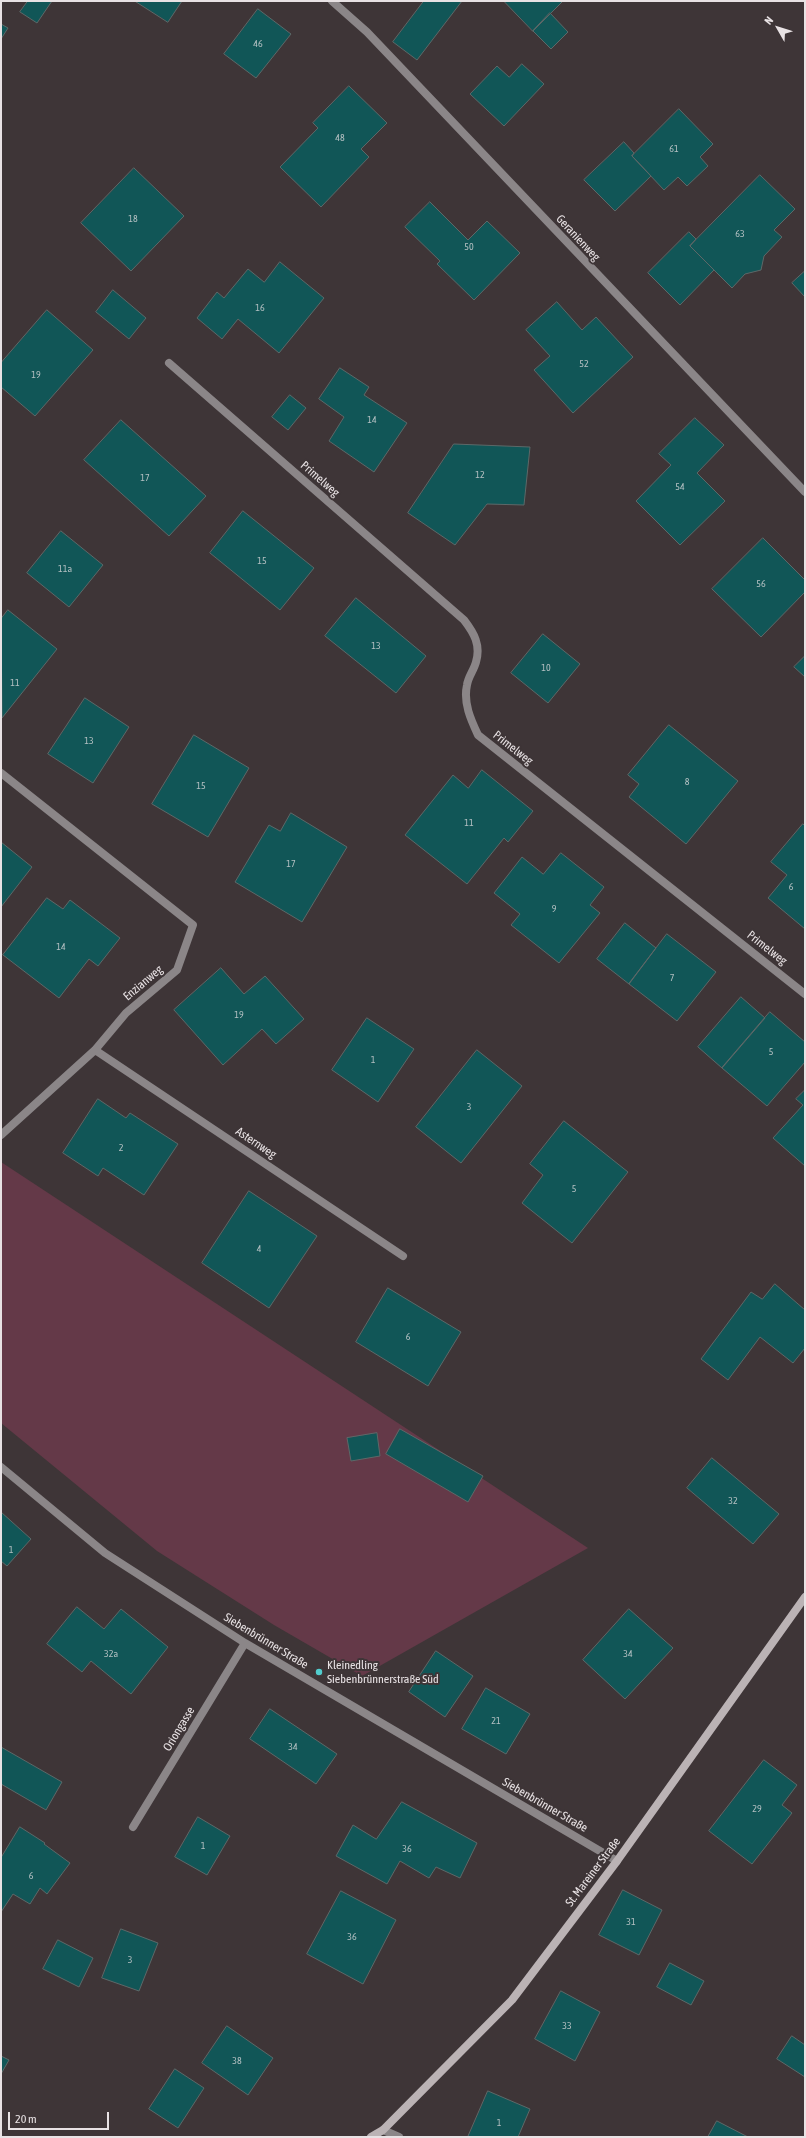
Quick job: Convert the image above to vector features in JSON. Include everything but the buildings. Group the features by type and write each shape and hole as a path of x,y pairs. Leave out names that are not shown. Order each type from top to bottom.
{"street":[{"name":"Geranienweg","path":"332,1 367,32 805,492"},
{"name":"Primelweg","path":"169,363 464,620 475,635 478,648 476,662 466,685 468,714 478,735 805,994"},
{"name":"Enzianweg","path":"1,773 133,875 193,925 177,970 126,1013 94,1050 1,1135"},
{"name":"Asternweg","path":"94,1050 403,1256"},
{"name":"Siebenbrünner Straße","path":"1,1467 105,1553 245,1643 617,1861"},
{"name":"St. Mareiner Straße","path":"371,2137 383,2130 512,2000 617,1861 805,1597"},
{"name":"Oriongasse","path":"133,1827 245,1643"},
{"path":"383,2130 399,2137"}],"shaded area":[{"path":"1,1162 588,1548 362,1676 274,1625 157,1551 1,1423"}],"place":[{"name":"Kleinedling Siebenbrünnerstraße Süd","path":"319,1672"}]}
